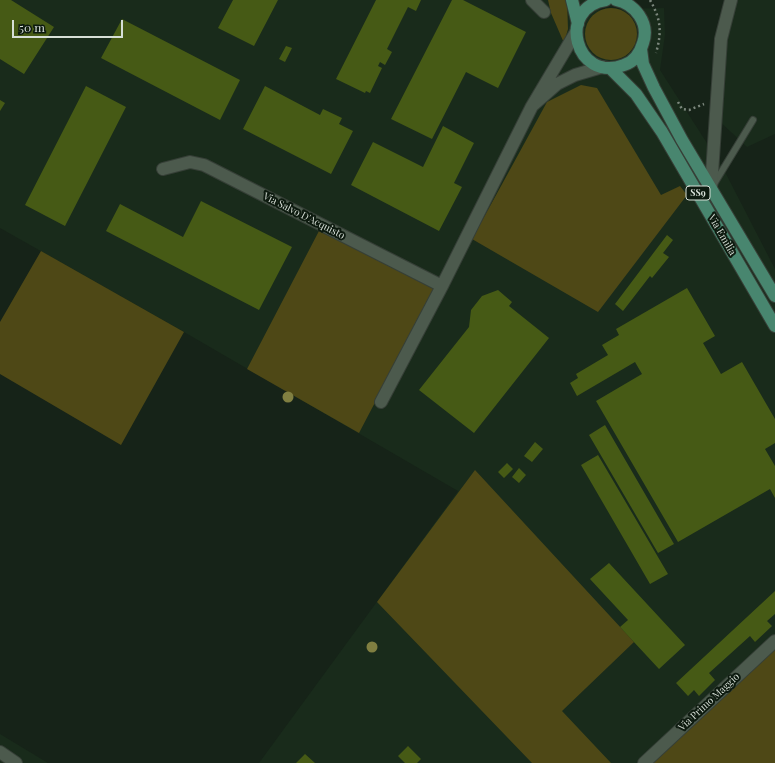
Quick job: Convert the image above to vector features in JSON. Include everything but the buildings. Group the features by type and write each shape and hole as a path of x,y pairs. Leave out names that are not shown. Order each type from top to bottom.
{"main road":[{"name":"Via Emilia","path":"572,0 577,28 577,42 583,54 592,63 606,68 636,94 662,132 775,326"},
{"path":"577,28 580,17 589,7 606,0"},
{"name":"Via Emilia","path":"616,0 629,5 636,10 641,18 645,30 642,49 643,64 654,88 682,140 775,296"},
{"path":"606,68 618,67 627,64 635,58 642,49"}],"street":[{"path":"532,0 544,12"},
{"path":"711,188 721,40 731,0"},
{"path":"381,402 442,286 532,106 577,28"},
{"path":"532,106 557,84 576,75 606,68"},
{"name":"Via Salvo D'Acquisto","path":"163,169 190,162 204,165 442,286"},
{"name":"Via Primo Maggio","path":"644,763 775,641"},
{"path":"0,752 16,763"}],"lane":[{"path":"711,188 753,120"}],"path":[{"path":"650,0 657,13 661,29 656,58"},
{"path":"675,96 682,109 689,110 717,98"}],"shaded area":[{"path":"0,0 591,0 596,7 601,10 608,8 664,8 665,35 660,70 723,168 775,269 775,639 650,763 259,763 458,491 184,332 0,228"},
{"path":"548,0 567,0 568,29 564,43 551,13"},
{"path":"734,0 775,0 775,134 747,147 716,118 722,45"},
{"path":"611,8 625,12 633,20 637,34 633,48 625,56 611,60 597,56 589,48 585,34 589,20 597,12"},
{"path":"581,85 597,88 661,195 680,186 687,195 598,312 472,239 547,102"},
{"path":"319,231 435,288 359,433 247,369"},
{"path":"41,251 184,332 121,445 0,374 0,322"},
{"path":"475,470 634,642 562,711 611,763 532,763 377,602"},
{"path":"775,639 775,763 650,763"},
{"path":"0,734 48,763 0,763"}]}
